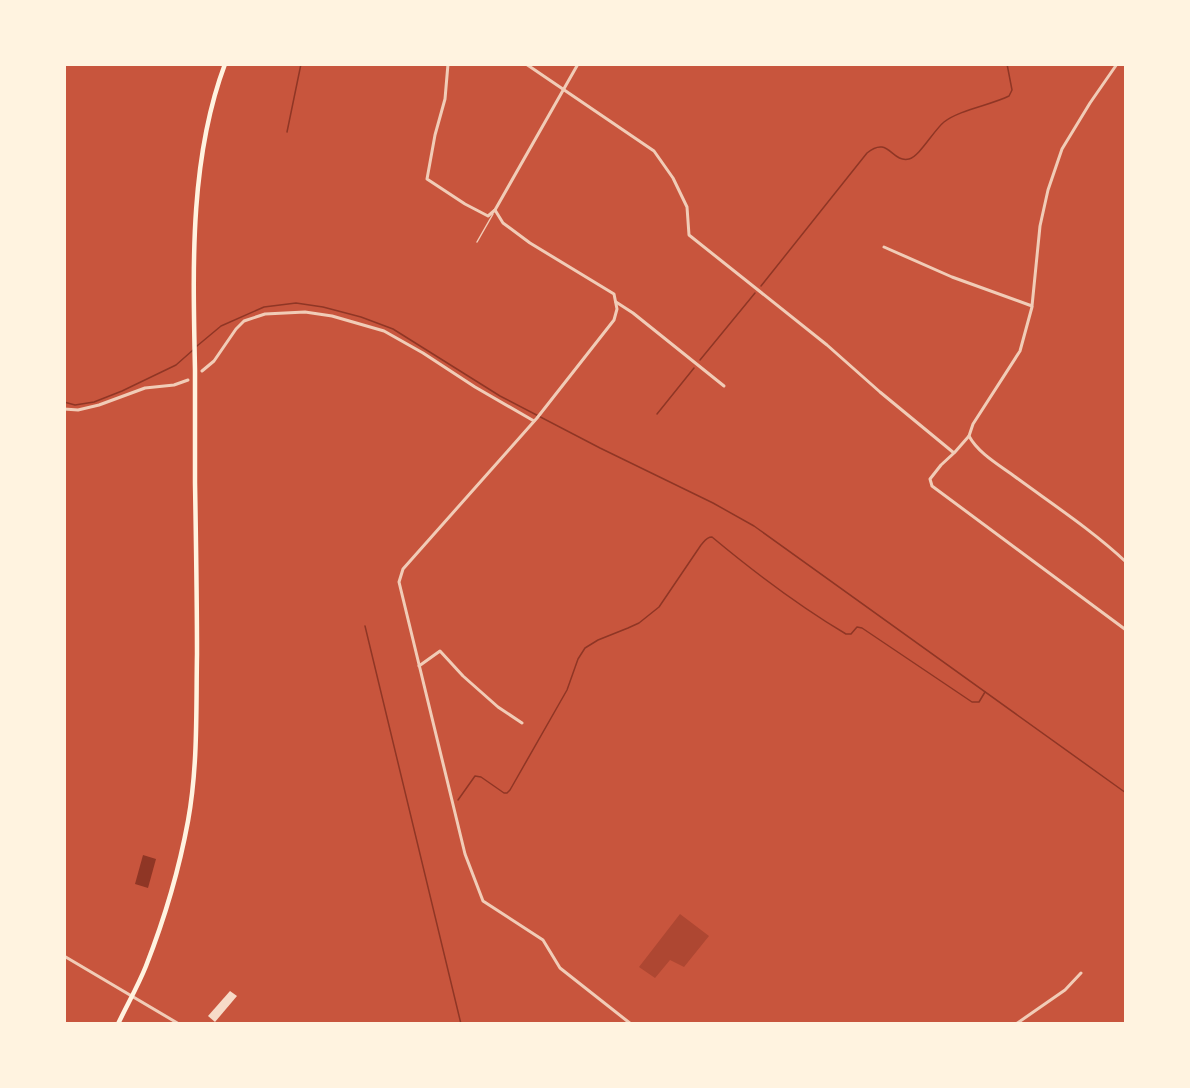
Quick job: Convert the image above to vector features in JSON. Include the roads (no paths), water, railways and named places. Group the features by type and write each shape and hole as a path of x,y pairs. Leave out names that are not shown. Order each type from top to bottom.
{"main road":[{"path":"118,1023 145,968 167,908 192,796 197,724 194,239 200,163 206,128 225,64"}],"street":[{"path":"448,64 445,99 435,135 427,180 488,216 495,210 578,64"},
{"path":"526,64 654,151 673,178 687,207 689,236 827,345 954,453"},
{"path":"1117,64 1062,149 1048,190 1040,226 1032,306 1020,351 973,424 969,436 930,479 932,486 1125,630"},
{"path":"495,210 503,223 530,243 614,294 617,309 614,320 544,410 403,569 399,582 465,854 483,901 543,940 560,968 631,1023"},
{"path":"884,247 952,277 1032,306"},
{"path":"616,302 724,386"},
{"path":"202,371 214,361 244,321 265,314 305,312 332,316 384,331 475,387 536,420"},
{"path":"64,409 78,410 99,405 145,388 174,385 188,380"},
{"path":"969,436 973,443 1001,466 1105,543 1125,562"},
{"path":"419,666 440,651 463,676 498,707 522,723"},
{"path":"64,956 179,1023"},
{"path":"1016,1023 1065,990 1081,973"}],"lane":[{"path":"477,242 495,210"}],"waterway":[{"path":"287,132 301,64"},
{"path":"761,286 867,153 880,147 898,157 909,159 922,149 940,126 950,118 1009,96 1012,90 1007,64"},
{"path":"700,360 755,293"},
{"path":"197,346 221,326 264,307 296,303 361,317 393,329 500,396 754,526 1126,793"},
{"path":"64,402 75,405 94,402 122,391 176,365 193,350"},
{"path":"657,414 694,368"},
{"path":"458,800 475,776 481,777 504,793 510,790 567,690 578,659 585,648 639,623 659,607 701,545 710,537 760,576 846,634 851,634 857,627 862,628 972,702 979,702 985,692"},
{"path":"365,626 461,1024"}]}
